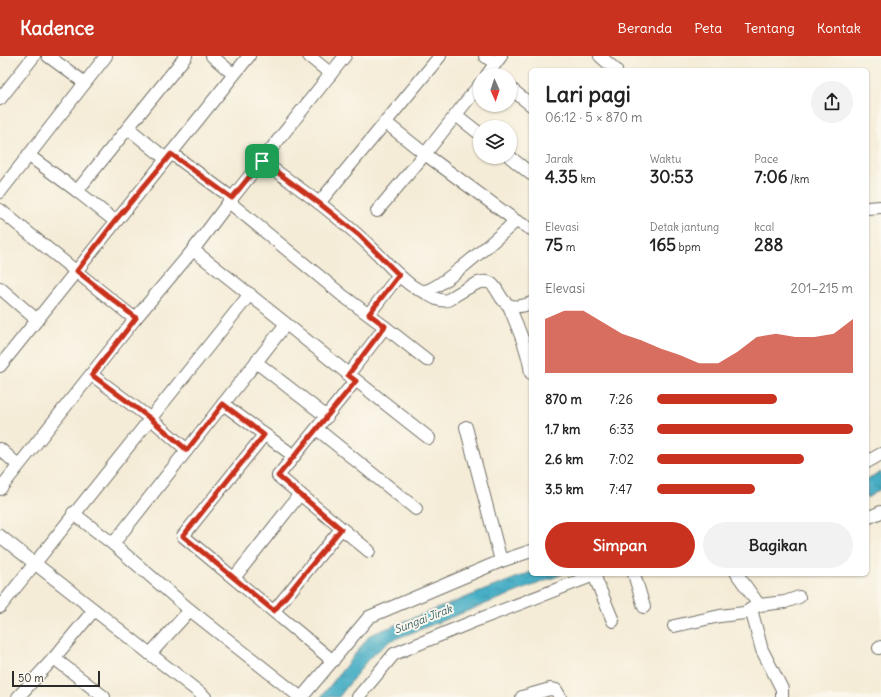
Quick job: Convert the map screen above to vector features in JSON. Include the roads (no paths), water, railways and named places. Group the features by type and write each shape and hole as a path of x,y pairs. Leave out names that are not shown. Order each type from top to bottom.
{"street":[{"path":"0,99 34,56"},
{"path":"48,56 85,83"},
{"path":"0,192 28,154 106,56"},
{"path":"77,191 186,56"},
{"path":"212,56 234,74"},
{"path":"0,366 4,353 37,320 248,56"},
{"path":"309,56 330,74"},
{"path":"0,489 136,318 193,250 230,200 345,56"},
{"path":"319,203 440,56"},
{"path":"485,56 493,68"},
{"path":"600,56 614,68"},
{"path":"377,211 425,154 473,93"},
{"path":"517,94 529,103"},
{"path":"456,115 473,128"},
{"path":"386,122 425,154 516,221 529,228"},
{"path":"128,128 230,200 342,295 385,326 427,360"},
{"path":"28,154 115,221"},
{"path":"262,161 359,235 399,275 413,286 435,298 448,300 478,283 491,283 505,303 509,306 523,341 529,365"},
{"path":"517,163 529,172"},
{"path":"869,208 881,206"},
{"path":"0,210 136,318"},
{"path":"423,291 429,290 445,280 516,221"},
{"path":"193,250 429,438"},
{"path":"369,314 399,275"},
{"path":"0,288 37,320"},
{"path":"0,607 250,294"},
{"path":"509,306 521,307 529,304"},
{"path":"113,544 286,324"},
{"path":"369,551 278,476 326,417 385,326"},
{"path":"256,362 326,417"},
{"path":"92,375 151,419 187,450"},
{"path":"223,404 294,456"},
{"path":"466,427 502,561"},
{"path":"316,429 416,509"},
{"path":"264,435 183,536 333,661"},
{"path":"0,449 18,465"},
{"path":"869,461 881,454"},
{"path":"234,578 300,494"},
{"path":"869,517 881,512"},
{"path":"73,514 113,544 190,610 301,697 369,617 502,561 529,552"},
{"path":"274,611 341,529"},
{"path":"0,536 205,697"},
{"path":"358,697 394,654 590,576"},
{"path":"596,576 612,622"},
{"path":"635,576 644,606"},
{"path":"738,576 755,607 762,650 782,690 782,697"},
{"path":"674,626 720,616 744,613 755,607 785,602 799,597"},
{"path":"18,697 54,658 94,610"},
{"path":"150,654 190,610"},
{"path":"54,658 104,697"},
{"path":"522,697 553,689 560,697"}],"water":[{"path":"881,472 881,489 869,497 869,479"},
{"name":"Sungai Jirak","path":"529,573 529,576 558,576 390,641 369,658 339,697 321,697 370,635"}]}
